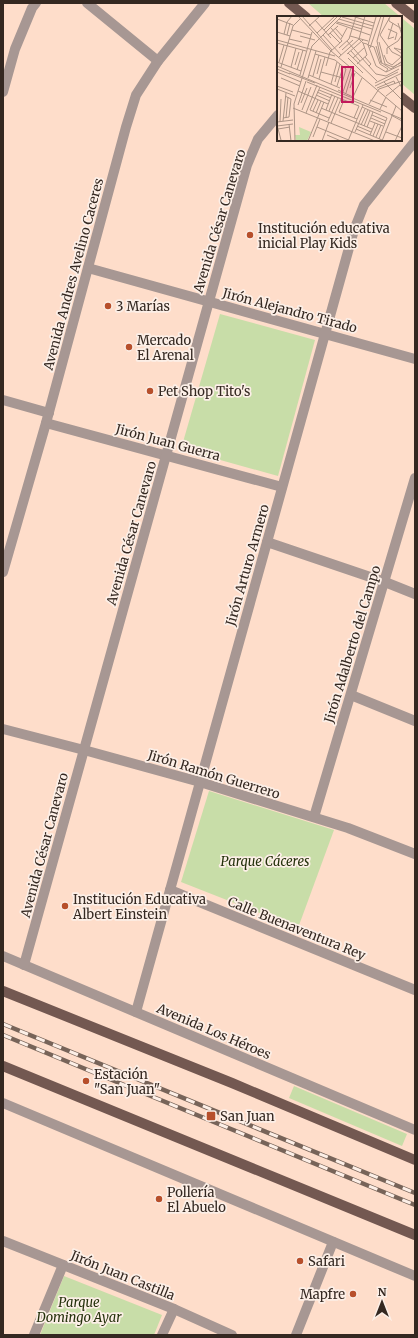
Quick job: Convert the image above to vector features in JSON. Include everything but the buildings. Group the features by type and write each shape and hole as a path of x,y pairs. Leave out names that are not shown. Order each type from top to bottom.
{"main road":[{"path":"289,3 305,16"},
{"path":"396,3 415,18"},
{"path":"402,98 415,108"},
{"path":"3,991 232,1083 415,1160"},
{"path":"3,1066 415,1235"}],"street":[{"path":"3,92 15,49 32,8 36,3"},
{"path":"87,3 158,61"},
{"name":"Avenida Andres Avelino Caceres","path":"3,572 48,418 126,127 136,95 158,61 206,3"},
{"name":"Avenida César Canevaro","path":"24,965 247,165 258,139 277,116"},
{"name":"Jirón Arturo Armero","path":"136,1012 354,230 364,205 415,141"},
{"name":"Jirón Alejandro Tirado","path":"88,268 415,359"},
{"name":"Jirón Juan Guerra","path":"3,400 48,418 166,455 282,487"},
{"name":"Jirón Adalberto del Campo","path":"314,818 415,478"},
{"path":"267,542 385,582 415,594"},
{"path":"351,695 415,721"},
{"name":"Jirón Ramón Guerrero","path":"3,729 200,782 348,828 415,854"},
{"name":"Calle Buenaventura Rey","path":"170,890 415,990"},
{"name":"Avenida Los Héroes","path":"3,956 415,1130"},
{"path":"3,1103 415,1276"},
{"name":"Jirón Juan Castilla","path":"3,1241 174,1309 232,1335"},
{"path":"296,1335 333,1242"},
{"path":"34,1335 63,1265"},
{"path":"162,1335 174,1309"}],"green space":[{"path":"308,3 384,3 400,16 323,16"},
{"path":"402,18 415,29 415,95 402,84"},
{"path":"220,314 315,340 278,476 181,449"},
{"name":"Parque Cáceres","path":"209,791 334,830 298,928 181,882"},
{"path":"294,1086 407,1134 402,1146 289,1098"},
{"name":"Parque Domingo Ayar","path":"64,1276 162,1315 154,1335 40,1335"}],"railway":[{"path":"3,1024 415,1193"},
{"path":"3,1035 415,1205"}],"place":[{"name":"Institución educativa inicial Play Kids","path":"250,235"},
{"name":"3 Marías","path":"108,306"},
{"name":"Mercado El Arenal","path":"129,347"},
{"name":"Pet Shop Tito's","path":"150,391"},
{"name":"Institución Educativa Albert Einstein","path":"65,906"},
{"name":"Estación \"San Juan\"","path":"86,1081"},
{"name":"San Juan","path":"211,1116"},
{"name":"Pollería El Abuelo","path":"159,1199"},
{"name":"Safari","path":"300,1261"},
{"name":"Mapfre","path":"353,1294"}]}
